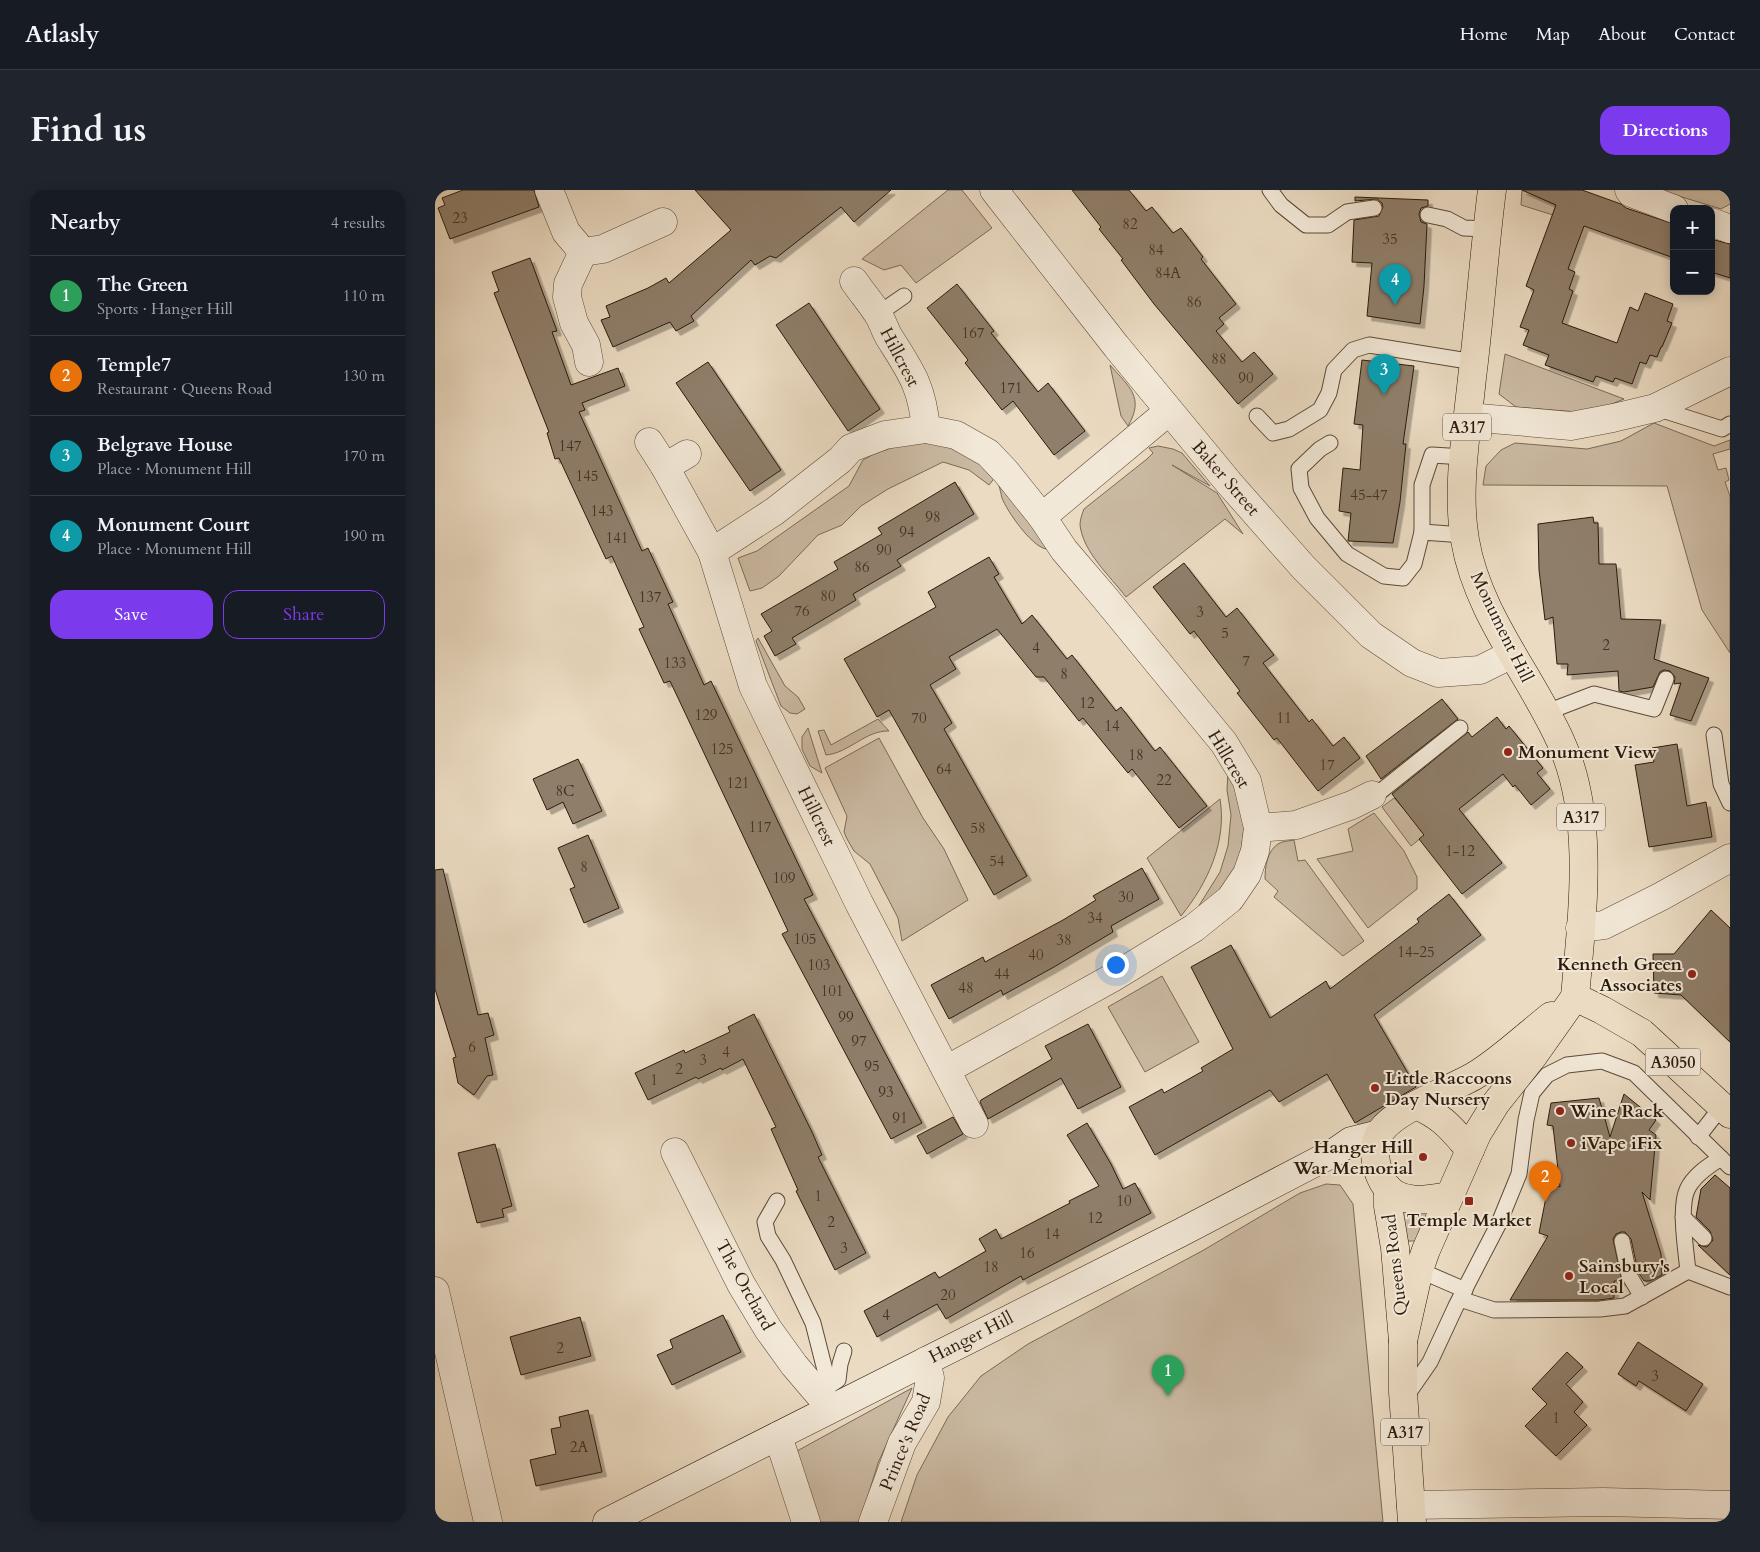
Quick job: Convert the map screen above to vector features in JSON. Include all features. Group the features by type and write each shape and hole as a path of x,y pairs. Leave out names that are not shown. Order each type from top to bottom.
{"main road":[{"name":"Monument Hill","path":"1492,190 1464,457 1461,506 1464,535 1475,580 1513,654 1547,712 1571,766 1581,817 1583,869 1575,996"},
{"name":"Queens Road","path":"1403,1341 1419,1270 1426,1250 1470,1150 1486,1118 1525,1085 1575,996"},
{"path":"1377,1146 1383,1128 1397,1117 1480,1072 1575,996"},
{"name":"A3050","path":"1575,996 1603,1010 1642,1034 1726,1110"},
{"path":"1416,1105 1446,1122 1470,1150"},
{"name":"Queens Road","path":"1377,1146 1380,1175 1388,1188 1403,1198 1412,1200 1426,1200 1449,1196"},
{"name":"Queens Road","path":"1388,1188 1387,1206 1395,1248 1403,1341 1403,1401 1412,1514"}],"street":[{"path":"549,190 566,232 583,252"},
{"name":"Baker Street","path":"994,190 1169,411 1223,476 1304,568 1371,635 1412,663 1438,673 1480,670 1513,654"},
{"path":"1629,190 1631,194 1670,208"},
{"path":"583,252 603,249 663,222"},
{"path":"1715,223 1730,229"},
{"path":"583,252 568,284 567,298 574,323 586,346 589,362"},
{"name":"Hillcrest","path":"854,281 878,314 917,382 924,409 926,429"},
{"path":"1468,417 1571,426 1655,408 1730,371"},
{"path":"1042,517 1169,411"},
{"name":"Hillcrest","path":"711,552 775,511 840,460 851,448 885,436 926,429 956,435 988,453 1006,472 1042,517 1064,550 1224,744 1247,781 1258,828 1255,851 1247,874 1231,899 1194,928 1112,978 946,1070"},
{"name":"Hillcrest","path":"649,442 676,460 711,552 753,686 859,903 974,1124"},
{"path":"1258,828 1296,824 1353,805 1372,795"},
{"path":"1580,928 1605,925 1730,858"},
{"name":"Hanger Hill","path":"607,1522 777,1436 826,1399 926,1361 1335,1152 1377,1146"},
{"name":"The Orchard","path":"675,1152 750,1299 789,1358 826,1399"},
{"path":"435,1291 488,1522"},
{"name":"Prince's Road","path":"873,1522 902,1443 926,1402 930,1378 926,1361"},
{"path":"777,1436 806,1522"},
{"path":"1412,1514 1603,1502 1730,1505"}],"lane":[{"path":"1270,190 1281,205 1306,225 1328,225 1347,212 1374,208"},
{"path":"1428,215 1447,219 1464,228 1488,229"},
{"name":"Hillcrest","path":"878,314 905,296"},
{"path":"1257,416 1273,433 1289,429 1320,410 1329,393 1334,370 1353,350 1369,345 1474,362"},
{"path":"1655,408 1722,429 1730,424"},
{"path":"1330,443 1320,449 1299,469 1301,488 1317,518 1347,554 1383,576 1403,578 1414,564 1422,532 1422,485 1432,455 1464,457"},
{"path":"1422,532 1464,535"},
{"path":"1547,712 1594,694 1654,709 1666,679"},
{"path":"1372,795 1381,791 1460,728"},
{"path":"1714,735 1721,784 1730,803"},
{"path":"1403,1401 1430,1362 1499,1224 1519,1174 1526,1120 1525,1085 1567,1065 1602,1061 1633,1072 1726,1163"},
{"path":"1698,1137 1726,1110"},
{"path":"1688,1271 1683,1218 1687,1190 1707,1166 1726,1163"},
{"path":"777,1201 765,1222 768,1236 783,1260 813,1323 826,1399"},
{"path":"1683,1218 1704,1238"},
{"path":"1623,1241 1629,1275 1642,1297"},
{"path":"1419,1270 1462,1295 1494,1310 1625,1306 1688,1271 1730,1287"},
{"path":"826,1399 838,1380 839,1364 844,1352"}],"shaded area":[{"path":"948,190 962,190 992,228 916,283 901,265 884,270 862,259"},
{"path":"1522,190 1556,205 1553,215 1521,205"},
{"path":"1659,190 1730,190 1730,204 1721,209 1715,207 1715,205 1708,205"},
{"path":"1505,354 1624,399 1590,413 1516,407 1499,394"},
{"path":"1110,365 1133,393 1135,407 1128,426 1121,416"},
{"path":"1654,423 1714,446 1730,440 1730,449 1713,454 1718,470 1726,468 1729,480 1725,482 1730,496 1730,653 1702,610 1667,486 1483,485 1486,466 1501,450 1515,443 1587,449 1621,441"},
{"path":"917,442 941,445 960,451 997,475 989,485 969,470 943,462 888,489 861,506 842,525 818,535 779,576 762,588 750,591 738,558 757,551 849,486 863,460 894,447"},
{"path":"1158,446 1182,453 1210,486 1172,465 1217,493 1243,534 1225,519 1126,597 1086,545 1080,525 1081,519 1084,509 1147,459 1153,453 1149,448"},
{"path":"999,486 1048,543 1046,549 1033,542 1014,519 1002,498"},
{"path":"758,638 785,686 798,697 805,709 797,714 790,713 781,706 756,641"},
{"path":"878,719 889,731 873,734 842,750 826,755 818,731 824,730 831,745"},
{"path":"808,728 822,773 810,766 802,749 802,737"},
{"path":"879,738 923,818 944,849 968,900 902,941 898,918 870,864 854,851 847,839 844,832 847,816 825,768"},
{"path":"1228,771 1242,798 1245,820 1240,859 1222,896 1190,920 1220,872 1228,846 1231,815 1227,790"},
{"path":"1394,798 1404,809 1448,816 1411,846 1382,807"},
{"path":"1220,799 1221,830 1213,861 1199,890 1181,916 1147,858"},
{"path":"1374,813 1404,851 1417,877 1417,889 1368,928 1317,859 1353,851 1348,829"},
{"path":"1294,840 1298,861 1305,860 1364,941 1343,956 1274,897 1278,891 1265,879 1266,864 1271,851 1280,843"},
{"path":"1162,976 1199,1042 1145,1072 1108,1007"},
{"path":"1326,1184 1340,1185 1353,1204 1383,1522 901,1522 917,1475 948,1417 981,1376 1028,1344 1202,1251 1300,1193"},
{"path":"1400,1210 1429,1213 1421,1241 1407,1241"},
{"path":"912,1388 878,1463 860,1522 816,1522 797,1451"}],"building":[{"path":"463,190 534,190 539,207 450,239 438,208 445,205 442,198"},
{"path":"695,190 891,190 854,222 841,207 776,258 770,256 755,265 751,260 691,316 694,321 676,331 670,322 613,347 601,320 610,317 606,306 666,278 669,283 731,230"},
{"path":"1072,190 1129,190 1146,211 1152,207 1173,233 1181,228 1203,257 1201,259 1236,304 1219,318 1224,324 1216,331 1242,362 1254,352 1273,374 1238,404 1154,304 1121,260 1123,259 1099,229 1101,227"},
{"path":"1522,190 1582,190 1621,204 1626,208 1670,223 1670,257 1584,226 1568,269 1575,272 1569,289 1573,291 1562,323 1617,343 1630,307 1638,311 1645,293 1673,304 1667,321 1672,323 1657,357 1650,355 1646,364 1640,362 1632,384 1615,378 1613,382 1596,376 1593,382 1545,365 1549,355 1523,345 1529,330 1520,327 1534,290 1526,286 1556,205"},
{"path":"1355,197 1428,200 1428,206 1421,208 1419,214 1421,222 1427,224 1420,324 1367,316 1372,263 1352,262 1354,220 1379,216 1383,207 1382,203 1377,199 1355,201"},
{"path":"1715,240 1730,244 1730,278 1715,273"},
{"path":"530,258 557,331 552,332 571,385 618,368 625,386 582,403 585,410 579,412 642,551 648,548 673,602 668,604 704,685 711,681 813,895 804,899 922,1123 891,1139 782,934 788,931 670,681 664,683 639,629 644,627 612,556 606,559 559,458 555,459 547,433 549,432 494,293 499,291 492,272"},
{"path":"957,284 994,331 991,333 1038,392 1048,383 1085,431 1054,455 1013,401 1002,410 965,363 968,360 927,308"},
{"path":"809,303 880,409 848,431 776,325"},
{"path":"1362,360 1414,366 1403,444 1406,444 1400,502 1393,543 1348,541 1351,513 1339,511 1343,468 1360,470 1363,425 1354,424"},
{"path":"708,362 781,470 750,491 676,383"},
{"path":"955,482 974,514 897,560 901,566 853,594 856,600 792,638 796,644 775,656 764,636 772,631 761,614 838,569 834,562 882,534 878,528"},
{"path":"1593,517 1594,523 1598,523 1599,564 1616,564 1621,619 1661,620 1654,659 1709,678 1691,721 1670,715 1681,683 1674,684 1675,677 1670,671 1664,670 1660,672 1653,687 1624,692 1619,691 1618,671 1567,675 1568,664 1557,664 1553,617 1545,620 1539,570 1538,524"},
{"path":"989,557 999,574 994,577 1022,624 1032,615 1067,659 1072,655 1116,711 1121,707 1155,751 1160,747 1207,806 1179,828 1132,769 1128,773 1083,718 1079,721 1044,677 1036,677 997,629 949,657 956,669 930,685 952,723 944,729 1027,876 994,895 889,710 877,717 844,659 936,607 928,592"},
{"path":"1184,563 1226,617 1237,608 1274,655 1263,663 1309,722 1312,719 1333,746 1344,737 1360,758 1318,791 1277,738 1274,740 1237,693 1240,691 1194,631 1190,634 1153,587"},
{"path":"1442,699 1458,719 1381,779 1366,756"},
{"path":"1497,717 1506,729 1509,726 1543,768 1537,773 1550,789 1531,805 1515,785 1513,787 1503,774 1459,809 1502,863 1462,894 1419,839 1424,835 1392,794 1468,732 1472,737"},
{"path":"1677,744 1687,806 1706,802 1712,837 1649,847 1635,765 1654,762 1652,748"},
{"path":"578,759 602,811 573,824 563,802 547,810 533,779"},
{"path":"588,835 619,908 584,923 570,889 575,887 558,848"},
{"path":"1142,868 1159,899 1111,926 1113,932 1054,967 1003,995 1001,990 949,1019 931,985 983,957 985,962 1063,920 1096,900 1093,896"},
{"path":"443,869 478,1015 488,1013 494,1035 485,1038 493,1075 487,1076 474,1095 458,1083 453,1058 456,1057 435,989 435,870"},
{"path":"1449,894 1481,935 1374,1015 1416,1087 1355,1123 1327,1074 1279,1102 1270,1090 1155,1155 1129,1107 1162,1089 1164,1093 1203,1071 1201,1068 1233,1049 1191,967 1231,945 1270,1018 1326,981 1330,989 1419,922 1417,919"},
{"name":"Kenneth Green Associates","path":"1711,910 1730,928 1730,1042 1681,995 1654,993 1653,954 1674,954"},
{"path":"754,1014 812,1132 822,1155 818,1157 866,1253 835,1270 796,1191 798,1190 771,1129 776,1127 743,1059 722,1070 721,1068 698,1079 696,1077 648,1100 635,1073 684,1050 685,1053 730,1032 728,1027"},
{"path":"1088,1024 1121,1087 1078,1109 1061,1078 988,1119 980,1102 981,1100 1052,1059 1045,1046"},
{"path":"1624,1094 1656,1120 1649,1130 1656,1135 1650,1200 1642,1192 1661,1254 1662,1275 1650,1281 1644,1281 1638,1272 1631,1239 1625,1232 1621,1232 1616,1234 1613,1239 1622,1281 1614,1281 1614,1298 1599,1300 1510,1300 1548,1236 1539,1233 1549,1182 1560,1187 1553,1126 1547,1125 1551,1103 1599,1098 1610,1137"},
{"path":"953,1117 963,1134 927,1154 917,1136"},
{"path":"1087,1123 1123,1189 1135,1183 1151,1213 1023,1280 1021,1276 946,1319 937,1304 877,1337 864,1311 935,1272 939,1278 986,1251 979,1239 996,1229 1001,1239 1099,1186 1067,1135"},
{"path":"495,1144 512,1206 502,1209 504,1217 477,1223 458,1153"},
{"path":"1715,1175 1730,1188 1730,1275 1698,1245 1707,1247 1713,1240 1710,1231 1696,1217 1701,1189"},
{"path":"723,1315 741,1352 672,1385 657,1355 673,1348 670,1340"},
{"path":"580,1317 591,1356 521,1375 510,1337"},
{"path":"1638,1342 1703,1384 1686,1411 1639,1381 1636,1386 1618,1374"},
{"path":"1567,1352 1583,1367 1566,1384 1583,1402 1574,1412 1587,1425 1556,1456 1525,1426 1547,1404 1532,1389"},
{"path":"588,1410 602,1472 536,1486 530,1460 556,1454 551,1429 561,1427 559,1417"}],"place":[{"name":"Monument Court","path":"1395,305"},
{"name":"Belgrave House","path":"1384,395"},
{"name":"Monument View","path":"1508,752"},
{"name":"Kenneth Green Associates","path":"1692,974"},
{"name":"Little Raccoons Day Nursery","path":"1375,1088"},
{"name":"Wine Rack","path":"1560,1111"},
{"name":"iVape iFix","path":"1571,1143"},
{"name":"Hanger Hill War Memorial","path":"1423,1157"},
{"name":"Temple Market","path":"1469,1201"},
{"name":"Temple7","path":"1545,1202"},
{"name":"Sainsbury's Local","path":"1569,1276"},
{"name":"The Green","path":"1168,1396"}]}
